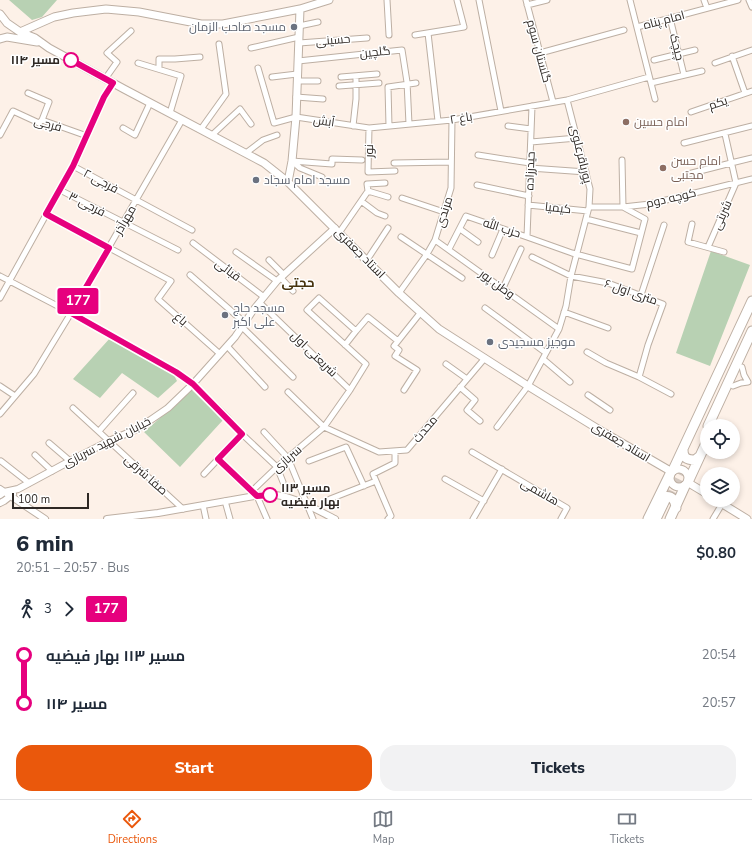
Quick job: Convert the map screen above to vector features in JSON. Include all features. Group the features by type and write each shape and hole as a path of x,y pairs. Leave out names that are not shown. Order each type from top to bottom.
{"highway":[{"path":"648,519 687,483 691,453 752,301"},
{"path":"691,453 752,314"},
{"path":"711,419 752,331"},
{"path":"717,419 752,345"},
{"path":"691,453 700,438"},
{"path":"664,519 672,472 700,446"},
{"path":"656,519 668,502"},
{"path":"668,502 670,519"}],"main road":[{"path":"20,32 54,18 73,13 106,9 139,12 201,24 223,24 300,8 329,0"},
{"path":"288,182 292,161 296,117 300,8"},
{"name":"استاد جعفری","path":"0,14 3,23 34,38 105,79 264,163 288,182 399,293 439,329 528,386 672,472"},
{"path":"2,37 43,43"},
{"path":"679,468 684,470 688,474 687,483 681,487 673,485 670,478 672,472 679,468"},
{"path":"687,483 700,490"},
{"path":"727,507 747,519"}],"street":[{"path":"387,0 389,35"},
{"path":"416,35 464,27 457,0"},
{"path":"479,0 501,111"},
{"path":"526,3 547,0"},
{"path":"630,0 655,99"},
{"path":"704,0 707,8"},
{"name":"امام پناه","path":"637,27 738,0"},
{"path":"749,0 752,7"},
{"name":"گلستان سوم","path":"526,3 553,102"},
{"name":"چیچک","path":"670,18 684,75"},
{"path":"299,26 318,22"},
{"path":"540,53 624,30"},
{"path":"105,79 117,62 107,53 130,31"},
{"path":"428,33 438,121"},
{"name":"حسینی","path":"251,48 299,40 367,38"},
{"path":"201,129 226,94 219,44"},
{"name":"گلچین","path":"298,60 402,50 408,84 409,124"},
{"path":"654,60 695,50"},
{"path":"714,63 752,50"},
{"path":"732,56 745,93"},
{"path":"159,69 159,59 200,57"},
{"path":"138,63 181,76 170,113"},
{"path":"258,68 274,123 296,117"},
{"path":"651,83 702,71"},
{"path":"341,77 377,74"},
{"path":"354,126 356,76"},
{"path":"272,77 318,81"},
{"path":"553,102 567,100 649,77"},
{"path":"0,298 73,166 104,97 113,83"},
{"path":"340,86 379,83"},
{"path":"389,126 388,87 416,83"},
{"name":"یکم","path":"691,112 752,91"},
{"path":"28,92 49,102 42,120"},
{"path":"296,97 323,99"},
{"name":"پورباقرعلوی","path":"497,427 528,386 559,329 564,312 574,254 586,219 590,189 567,100"},
{"name":"باغ ۲","path":"369,128 452,120 553,102"},
{"path":"123,128 135,134 150,103"},
{"name":"حیدرزاده","path":"527,237 532,106"},
{"path":"212,135 240,110 251,124"},
{"name":"فرجی","path":"0,135 12,111 38,123 42,120 86,136"},
{"name":"آبش","path":"296,117 369,128"},
{"name":"مهرآذر","path":"0,414 34,374 109,248 182,120"},
{"name":"مرندی","path":"399,293 427,254 435,240 452,188 452,120"},
{"path":"508,126 531,129"},
{"path":"684,143 725,134 752,126"},
{"name":"نور","path":"369,128 368,172 395,170"},
{"path":"725,134 736,183"},
{"path":"246,153 262,140 277,135"},
{"path":"531,142 577,138"},
{"path":"478,155 530,166 586,172"},
{"path":"688,174 731,162 752,158"},
{"path":"292,161 332,164 332,159 362,160"},
{"path":"586,219 641,233 645,219 623,207 622,160"},
{"path":"292,161 300,168 322,177"},
{"path":"394,163 451,162"},
{"name":"فرجی ۲","path":"73,166 192,230"},
{"name":"کوچه دوم","path":"588,209 650,204 752,179"},
{"path":"337,230 368,191 367,184 385,183"},
{"name":"شربتی","path":"708,247 736,183"},
{"path":"477,185 529,196"},
{"name":"فرجی ۳","path":"60,190 178,250"},
{"path":"368,191 388,197"},
{"path":"402,198 444,212"},
{"path":"361,201 377,213 385,216"},
{"name":"کیمیا","path":"528,205 588,209"},
{"path":"46,214 109,248"},
{"name":"حزب الله","path":"449,249 466,216 574,254 632,269 641,233"},
{"path":"692,224 688,242 724,252"},
{"path":"641,295 664,225"},
{"path":"367,260 388,228"},
{"path":"460,229 478,242"},
{"path":"492,255 503,229"},
{"name":"خیابان شهید سربازی","path":"0,503 4,493 18,489 70,460 136,429 152,420 168,408 193,384 235,337 264,297 281,278 337,230"},
{"path":"401,237 462,278"},
{"name":"وطن پور","path":"435,240 559,329"},
{"name":"قبائی","path":"193,243 264,297"},
{"name":"باغ","path":"109,248 171,281 158,299 220,354"},
{"path":"503,288 521,249"},
{"path":"236,252 281,278"},
{"name":"۶ متری اول","path":"532,257 571,276 608,283 663,304 648,345 640,376"},
{"path":"269,260 281,278 293,290"},
{"path":"190,275 244,325 293,377"},
{"path":"0,276 71,313 176,372 193,384 277,467 283,482"},
{"path":"356,331 319,298 307,310 345,345 368,317 398,341"},
{"name":"شریعتی اول","path":"260,303 350,390"},
{"path":"485,308 546,353"},
{"path":"404,390 417,370 395,356 399,350 394,346 421,312"},
{"path":"564,312 608,328"},
{"name":"سربازی","path":"254,494 277,467 324,427 366,364 345,345"},
{"path":"227,346 265,387"},
{"path":"587,352 606,363 640,376 671,394"},
{"name":"محدث","path":"288,392 324,427 379,452 407,450 485,358"},
{"path":"543,359 570,382"},
{"path":"446,364 468,379"},
{"path":"742,367 744,376 750,383"},
{"path":"733,386 741,383 750,383"},
{"path":"0,386 15,396"},
{"path":"460,388 475,400 467,410 480,421"},
{"path":"99,431 133,393"},
{"path":"588,395 610,410"},
{"name":"صفا شرقی","path":"73,408 183,508"},
{"path":"264,432 288,458 313,519"},
{"path":"204,474 242,434"},
{"path":"49,443 70,460"},
{"path":"309,461 346,447 364,486"},
{"path":"388,519 391,516 373,474 395,463 395,451"},
{"path":"472,452 502,469 473,519"},
{"path":"35,455 52,471"},
{"path":"218,459 254,494 267,519"},
{"path":"0,460 29,483"},
{"name":"هاشمی","path":"502,469 567,508 561,519"},
{"path":"444,479 484,502"},
{"path":"330,499 376,481"},
{"path":"4,493 37,517 45,519"},
{"path":"107,519 158,513 225,501 254,494 275,494 289,498 335,519"},
{"path":"225,501 230,519"},
{"path":"203,505 206,519"},
{"path":"713,519 717,507"}],"green space":[{"path":"9,0 57,0 42,17 32,20"},
{"path":"711,251 750,265 710,366 676,353"},
{"path":"111,337 174,375 177,381 158,398 122,373 100,398 73,379"},
{"path":"192,390 223,420 180,467 144,432"}],"tunnel":[{"path":"666,498 688,453"},
{"path":"672,501 695,455"}],"bus line":[{"name":"177","path":"71,60 113,83 104,97 73,166 46,214 109,248 71,313 176,372 193,384 242,434 218,459 257,496 270,495"}],"place":[{"name":"مسجد صاحب الزمان","path":"294,27"},
{"name":"مسیر ۱۱۴","path":"71,60"},
{"name":"امام حسین","path":"626,122"},
{"name":"امام حسن مجتبی","path":"663,168"},
{"name":"مسجد امام سجاد","path":"256,180"},
{"name":"مسجد حاج علی اکبر","path":"225,315"},
{"name":"موجیز مسجیدی","path":"490,342"},
{"name":"مسیر ۱۱۳ بهار فیضیه","path":"270,495"}],"district":[{"name":"حجتی","path":"298,282"}]}
